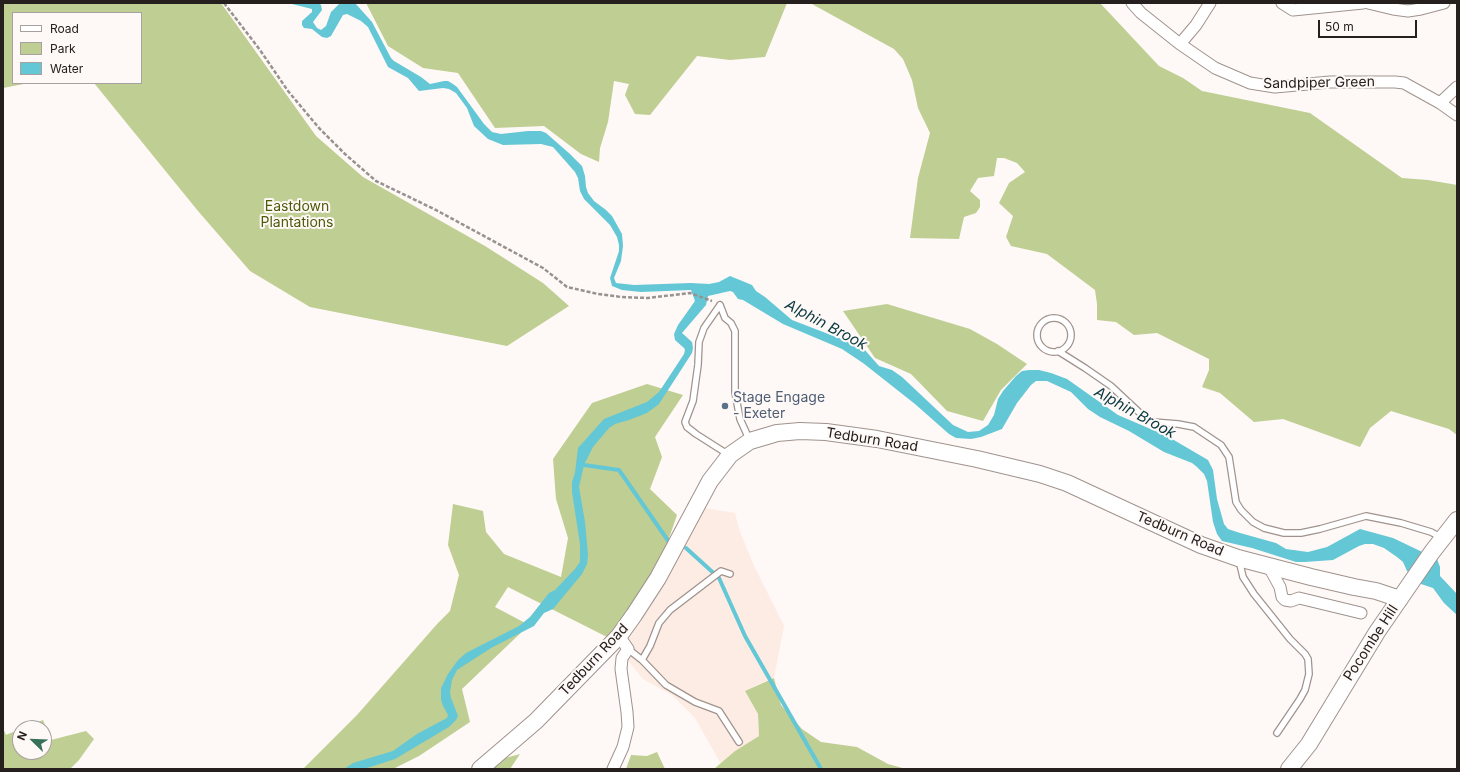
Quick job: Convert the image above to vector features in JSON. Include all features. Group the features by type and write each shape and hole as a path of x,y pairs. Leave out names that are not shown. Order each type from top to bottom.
{"street":[{"name":"Sandpiper Green","path":"1132,3 1141,13 1180,44 1215,68 1250,83 1275,87 1330,82 1404,83 1440,103 1457,115"},
{"path":"1180,44 1196,25 1210,3"},
{"path":"1282,3 1293,10 1363,3"},
{"path":"1368,3 1408,11 1421,10 1444,3"},
{"path":"1440,103 1457,87"},
{"name":"Tedburn Road","path":"480,769 536,721 619,636 658,578 710,481 730,455 750,441 777,433 826,432 877,439 977,459 1040,474 1067,484 1201,545 1238,558 1354,587 1376,591 1400,599"},
{"name":"Pocombe Hill","path":"1289,769 1309,744 1377,632 1412,580 1457,520"},
{"path":"1268,566 1280,587 1282,597 1285,600 1291,601 1299,598 1361,613"},
{"path":"613,769 623,747 628,727 621,669 622,658 628,649 619,636"}],"lane":[{"path":"730,455 696,434 687,426 685,422 693,401 699,342 704,328 720,305 725,318 734,327 735,392 740,419 750,441"},
{"path":"1058,351 1065,348 1068,343 1070,332 1069,327 1061,320 1050,318 1045,320 1038,329 1038,340 1044,349 1049,351 1058,351 1085,368 1111,386 1142,415 1153,422 1194,427 1221,445 1229,457 1236,502 1248,518 1264,528 1284,533 1301,532 1320,529 1366,516 1401,523 1431,532 1442,538"},
{"path":"1238,558 1243,577 1254,594 1308,659 1309,674 1305,690 1277,733"},
{"path":"642,660 650,646 659,623 670,610 721,571 730,574"},
{"path":"628,649 642,660 666,685 695,702 720,711 739,742"}],"path":[{"path":"224,3 260,50 288,91 314,122 345,154 376,181 436,210 543,268 567,287 598,294 621,297 648,298 690,293 710,300"}],"shaded area":[{"path":"704,508 735,513 739,529 754,566 784,626 774,678 745,691 758,714 759,736 735,751 721,764 695,718 672,695 643,679 617,647 657,593"}],"green space":[{"name":"Eastdown Plantations","path":"3,3 221,3 316,136 363,177 485,246 543,283 569,306 507,346 310,307 250,271 198,211 95,84 142,84 142,12 12,12 12,84 24,84 3,88"},
{"path":"366,3 787,3 765,57 730,60 697,56 650,115 635,114 625,95 629,84 614,81 608,122 600,148 599,162 581,154 544,126 495,128 458,73 423,68 388,46"},
{"path":"810,3 1100,3 1159,66 1183,78 1202,91 1310,113 1402,178 1428,180 1457,185 1457,435 1449,429 1391,411 1370,428 1360,447 1283,419 1254,422 1220,393 1202,387 1209,370 1209,359 1157,333 1134,335 1116,322 1097,320 1095,290 1047,254 1011,246 1006,237 1013,216 999,203 1009,183 1025,172 1017,163 1004,158 997,158 994,176 978,178 970,191 980,200 980,207 976,213 964,217 959,239 910,238 918,178 930,133 918,108 912,80 903,59 894,49"},
{"path":"887,304 970,329 997,344 1027,364 1001,390 983,421 947,411 911,374 875,358 843,311"},
{"path":"647,384 683,395 655,437 662,457 650,489 677,515 660,564 631,615 607,637 508,587 495,607 529,625 462,689 470,722 419,756 393,769 303,769 357,715 450,611 459,575 448,545 453,504 483,511 486,532 504,554 561,577 568,538 556,499 553,459 592,403"},
{"path":"774,678 781,705 802,729 821,742 857,747 888,764 906,769 714,769 735,751 759,736 758,714 745,691"},
{"path":"3,728 6,735 12,732 12,760 52,760 52,740 86,731 94,739 79,760 70,769 3,769"},
{"path":"657,752 665,769 626,769 631,755 647,756"},
{"path":"520,754 510,769 488,769 498,760"}],"water":[{"path":"288,3 319,3 322,10 313,22 317,28 321,30 326,26 331,12 340,3 355,3 372,22 394,61 430,84 448,81 453,84 457,87 484,124 492,132 501,134 541,131 546,133 582,166 588,193 594,201 612,216 622,234 623,246 621,261 614,278 616,283 634,285 691,283 709,284 719,282 730,276 752,285 756,291 792,320 864,349 879,366 892,370 902,377 953,425 968,432 979,431 988,425 994,415 998,399 1003,391 1022,371 1039,370 1067,379 1118,415 1167,436 1208,460 1213,470 1217,499 1224,524 1228,529 1276,543 1286,549 1308,552 1327,547 1360,529 1393,538 1437,559 1440,567 1440,576 1457,594 1457,615 1444,603 1433,588 1421,584 1407,571 1403,562 1384,548 1373,544 1359,546 1333,560 1296,562 1252,548 1222,541 1217,534 1213,522 1207,481 1204,474 1197,467 1192,463 1164,452 1129,431 1100,417 1088,409 1071,392 1047,381 1036,381 1031,385 1017,403 1002,429 971,439 956,438 949,434 915,404 863,363 842,349 783,324 743,300 738,299 733,292 730,291 708,296 706,305 682,333 692,342 692,353 659,404 647,413 615,424 609,428 593,447 584,465 579,487 585,522 588,555 587,564 582,574 553,609 544,613 534,626 491,648 457,670 452,680 450,692 458,716 449,727 395,759 364,769 344,769 353,763 393,751 417,734 447,718 448,715 441,700 441,688 448,674 458,660 466,653 519,626 530,617 549,593 555,590 575,569 580,562 580,544 572,492 572,482 575,473 578,448 604,419 647,402 659,392 684,354 684,348 675,340 674,334 678,325 695,301 691,290 641,292 622,290 612,286 610,278 619,251 617,237 610,225 584,199 580,191 578,178 575,172 553,147 541,144 503,145 488,139 474,126 467,108 456,93 449,89 443,88 419,91 408,78 388,67 368,27 361,21 347,14 343,15 331,36 327,38 322,37 312,29 304,28 302,25 302,21 312,12 312,9"}],"waterway":[{"path":"581,463 584,465 619,470 669,542"},
{"path":"686,548 719,578 745,636 821,769"}],"place":[{"name":"Stage Engage - Exeter","path":"725,406"}],"water label":[{"name":"Alphin Brook","path":"826,325"},
{"name":"Alphin Brook","path":"1135,413"}]}
